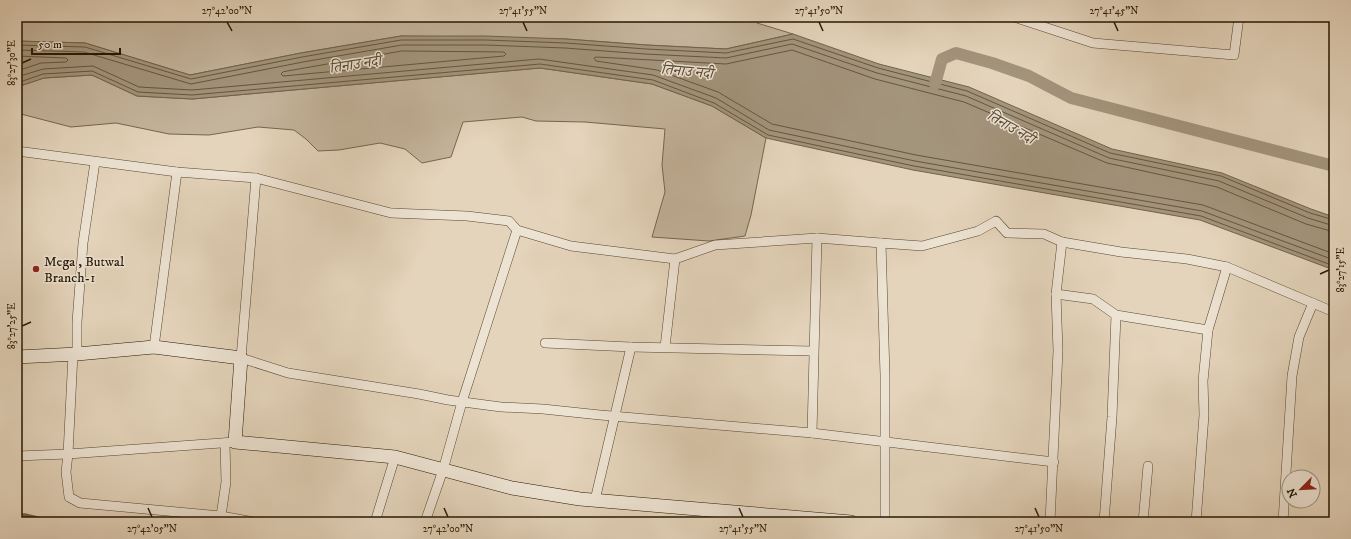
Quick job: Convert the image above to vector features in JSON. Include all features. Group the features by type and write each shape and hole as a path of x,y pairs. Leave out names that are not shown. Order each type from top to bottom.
{"street":[{"path":"1014,17 1093,43 1234,55 1239,17"},
{"path":"17,151 177,172 256,178 391,213 467,216 509,221 516,230 571,246 675,259 715,245 817,238 922,246 978,230 996,221 1007,233 1044,234 1062,242 1121,252 1187,259 1227,267 1334,312"},
{"path":"95,162 83,243 66,472 69,497 80,503 221,516 254,522"},
{"path":"154,347 177,172"},
{"path":"221,516 241,358 256,178"},
{"path":"425,522 443,470 462,402 516,230"},
{"path":"812,432 817,238"},
{"path":"1050,522 1058,351 1056,294 1062,242"},
{"path":"881,243 885,375 885,522"},
{"path":"665,347 675,259"},
{"path":"1196,522 1204,415 1203,381 1208,330 1227,267"},
{"path":"1056,294 1092,299 1116,314 1208,330"},
{"path":"1283,522 1292,376 1299,337 1313,303"},
{"path":"1104,522 1112,417 1116,314"},
{"path":"544,343 631,347 813,351"},
{"path":"17,356 75,354 154,347 241,358 288,373 420,394 448,400 501,407 543,409 812,432 1053,462"},
{"path":"595,500 631,347"},
{"path":"17,456 68,454 230,442 395,457 512,488 580,499 791,519 850,522"},
{"path":"375,522 395,457"},
{"path":"1143,522 1148,466"}],"shaded area":[{"path":"63,17 90,17 96,22 122,20 131,17 191,17 207,19 214,17 757,17 757,23 793,34 726,49 566,39 401,36 301,53 190,75 85,43 17,41 17,19 59,20"},
{"path":"540,68 652,84 712,106 766,138 751,215 745,236 709,241 652,237 665,192 662,165 665,129 585,122 536,121 522,117 463,122 451,157 422,163 405,149 380,143 339,150 318,151 294,130 258,127 209,135 169,134 116,123 71,127 17,113 17,87 44,78 92,75 137,96 192,99"}],"water":[{"name":"तिनाउ नदी","path":"793,34 879,64 969,87 1112,149 1222,173 1334,217 1334,270 1200,220 913,170 766,138 712,106 652,84 540,68 192,99 137,96 92,75 44,78 17,87 17,41 85,43 190,75 301,53 401,36 485,36 566,39 726,49"}],"waterway":[{"path":"935,84 942,59 956,53 992,63 1029,76 1071,98 1334,166"},
{"path":"17,515 25,515 54,522"}],"place":[{"name":"Mega , Butwal Branch-1","path":"36,269"}]}
